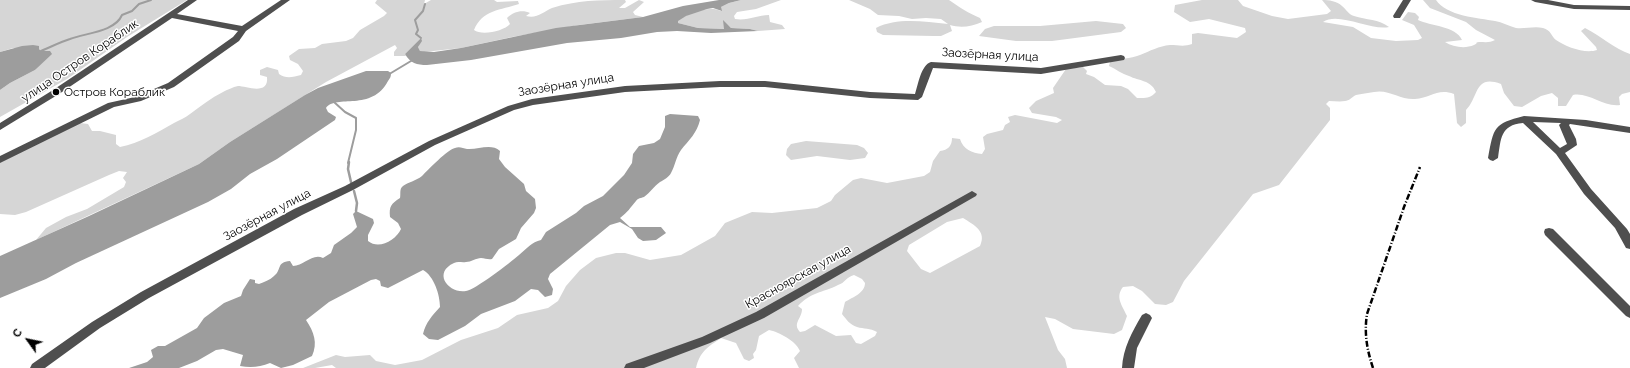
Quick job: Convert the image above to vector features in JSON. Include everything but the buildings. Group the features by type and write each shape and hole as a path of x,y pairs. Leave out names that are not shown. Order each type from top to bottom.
{"street":[{"name":"улица Остров Кораблик","path":"0,127 56,92 193,0"},
{"path":"0,160 111,105 138,99 171,85 236,39 243,29 286,0"},
{"path":"1397,16 1407,0"},
{"path":"1535,0 1574,7 1630,8"},
{"path":"170,16 243,29"},
{"name":"Заозёрная улица","path":"36,368 96,325 145,295 298,212 349,188 432,143 485,119 522,105 625,89 720,84 765,84 863,94 918,97 928,69 931,65 1041,71 1121,58"},
{"path":"1524,119 1559,152 1592,197 1618,224 1627,236 1630,245"},
{"path":"1493,158 1501,129 1506,123 1524,119 1618,127 1630,130"},
{"path":"1559,152 1572,145 1564,125 1567,122"},
{"name":"Красноярская улица","path":"630,368 706,340 760,315 972,194"},
{"path":"1549,232 1630,313"},
{"path":"1128,368 1130,347 1146,318"}],"shaded area":[{"path":"0,0 187,0 127,37 67,79 0,117 0,90 35,70 50,51 13,48 0,52"},
{"path":"377,0 425,0 424,4 431,0 494,0 497,2 518,1 519,4 493,12 482,18 477,23 474,30 482,33 498,31 507,27 510,24 507,18 518,12 524,11 530,13 526,16 533,17 561,5 579,2 597,0 625,0 626,2 619,8 625,8 639,0 644,2 633,12 635,15 643,17 579,25 461,48 424,52 420,51 418,47 421,38 405,54 406,56 394,56 394,52 397,48 395,45 326,82 230,142 199,164 36,240 46,228 66,217 87,209 124,187 126,182 123,178 127,172 119,171 26,212 15,215 0,214 0,162 70,125 80,123 88,124 92,131 100,131 116,135 116,144 120,147 134,143 184,118 206,102 230,89 238,86 256,89 261,88 267,83 267,77 260,75 260,70 267,67 278,70 279,74 284,77 301,75 303,71 298,64 290,60 289,56 299,49 315,48 322,44 346,41 353,38 360,30 387,13 375,3"},
{"path":"719,0 741,0 721,7 722,11 713,8 686,16 678,21 678,23 698,28 724,29 723,20 731,28 758,31 711,33 677,31 657,32 621,38 567,43 471,60 427,65 414,63 409,60 405,54 421,38 422,41 418,47 420,51 434,52 461,48 556,28 643,17 683,6"},
{"path":"741,0 781,0 756,9 737,12 734,16 735,19 748,19 769,15 770,22 782,25 785,29 758,31 731,28 724,22 725,29 698,28 678,23 677,21 687,15 705,9 716,9 721,11 721,7"},
{"path":"849,0 949,0 980,18 982,22 966,26 950,25 952,31 941,36 883,35 877,32 876,28 893,22 920,21 948,24 941,19 912,19 899,16 878,15 870,9"},
{"path":"1202,0 1238,0 1243,6 1272,16 1288,19 1327,14 1331,11 1322,0 1330,1 1340,4 1352,15 1377,21 1389,27 1373,26 1337,19 1329,19 1323,22 1353,27 1371,38 1396,41 1418,40 1422,38 1414,25 1402,20 1408,12 1415,13 1419,17 1418,20 1449,29 1459,35 1462,40 1445,42 1463,47 1479,42 1489,42 1495,40 1476,30 1466,22 1430,8 1423,0 1436,0 1447,10 1455,13 1498,22 1516,28 1543,28 1546,29 1556,40 1565,45 1587,51 1597,50 1581,31 1585,28 1630,54 1630,92 1622,94 1619,97 1620,105 1607,104 1590,97 1573,95 1566,106 1558,106 1558,98 1552,93 1541,96 1522,107 1514,106 1504,93 1501,84 1486,82 1481,84 1478,88 1466,110 1466,123 1461,127 1457,123 1454,94 1448,92 1410,99 1379,91 1356,95 1346,101 1329,101 1326,104 1330,108 1330,120 1279,185 1253,194 1184,281 1173,302 1166,305 1155,304 1142,291 1133,286 1123,287 1119,298 1127,316 1122,330 1114,334 1073,329 1055,319 1045,317 1058,350 1065,359 1067,368 799,368 794,358 800,351 798,347 787,338 769,330 759,336 756,350 753,354 754,358 749,361 744,359 736,343 721,338 702,353 696,368 336,368 332,365 315,368 303,368 336,355 345,357 370,355 376,361 395,365 422,360 461,340 498,328 517,315 548,308 558,301 566,286 580,270 596,258 616,253 625,253 650,260 681,255 715,236 725,223 752,212 772,213 817,208 831,201 835,195 853,180 861,178 887,183 924,176 930,172 933,161 940,151 947,149 950,145 952,138 960,139 968,150 982,154 985,149 983,137 987,134 1003,130 1005,125 1010,122 1008,117 1015,115 1057,123 1062,120 1056,117 1032,113 1029,108 1036,101 1054,93 1053,88 1066,69 1083,67 1087,71 1086,74 1094,77 1105,85 1121,86 1128,89 1137,98 1147,98 1156,92 1151,85 1109,66 1110,62 1136,56 1170,45 1184,46 1192,44 1192,34 1198,33 1237,38 1246,32 1245,28 1209,19 1190,22 1174,12 1175,5","holes":["963,218 981,232 982,241 980,246 930,273 921,269 907,251 909,245 947,222","854,275 862,279 865,283 861,292 845,302 842,314 852,325 877,332 875,336 861,344 856,343 851,335 836,336 815,325 805,331 800,332 797,323 801,316 802,309 798,306 812,295 840,284"]},
{"path":"1096,21 1123,24 1126,28 1121,32 1052,41 1016,41 979,36 985,29 994,26 1040,26"},
{"path":"22,46 39,46 41,51 50,51 52,54 35,70 0,90 0,52"},
{"path":"366,71 388,71 391,73 391,76 381,90 373,96 355,101 331,104 326,108 328,112 336,117 335,120 277,159 250,174 231,189 208,202 76,263 46,279 0,298 0,256 199,164 230,142 305,95 318,88"},
{"path":"670,114 698,116 700,120 697,129 679,153 669,176 644,197 638,199 620,218 630,227 661,227 666,233 656,240 643,241 638,238 632,229 620,222 610,225 550,274 548,279 553,289 552,295 545,297 538,290 531,289 515,301 481,314 465,326 438,340 429,339 423,334 424,330 432,316 440,307 440,302 438,292 433,281 423,270 388,288 381,286 380,281 376,279 371,280 329,302 306,320 311,329 315,342 312,356 293,365 281,368 270,363 255,367 240,366 243,355 223,349 216,350 197,361 179,368 129,368 147,362 153,357 151,350 158,346 165,346 197,328 204,318 224,303 241,296 250,279 255,280 255,283 259,284 274,276 283,263 290,261 293,266 315,257 323,258 331,253 334,245 357,227 353,214 356,211 373,219 374,223 368,235 368,241 372,244 382,244 391,240 399,233 401,229 398,223 390,217 390,208 400,198 403,186 422,176 452,149 458,147 471,149 493,147 500,151 499,159 505,167 524,184 526,191 535,199 536,208 534,213 521,228 516,239 499,249 492,259 481,258 468,262 457,262 448,267 444,272 445,282 449,286 460,291 471,289 485,281 515,259 532,244 541,240 546,232 576,213 584,206 603,196 624,175 632,163 633,154 639,146 654,143 660,139 665,127 665,116"},
{"path":"806,141 857,145 864,148 868,153 865,158 850,160 817,156 791,160 786,155 787,149 791,144"}],"waterway":[{"path":"41,51 66,40 99,31 113,25 122,15 132,11 139,4 151,0"},
{"path":"421,38 416,34 418,30 415,20 423,11 425,4"},
{"path":"391,73 411,61"},
{"path":"334,102 345,112 356,118 356,130 348,163"},
{"path":"349,162 348,169 351,182"},
{"path":"354,191 357,203 356,211"}],"railway":[{"path":"1373,368 1367,341 1367,314 1404,207 1420,167"}],"place":[{"name":"Остров Кораблик","path":"56,92"}]}
